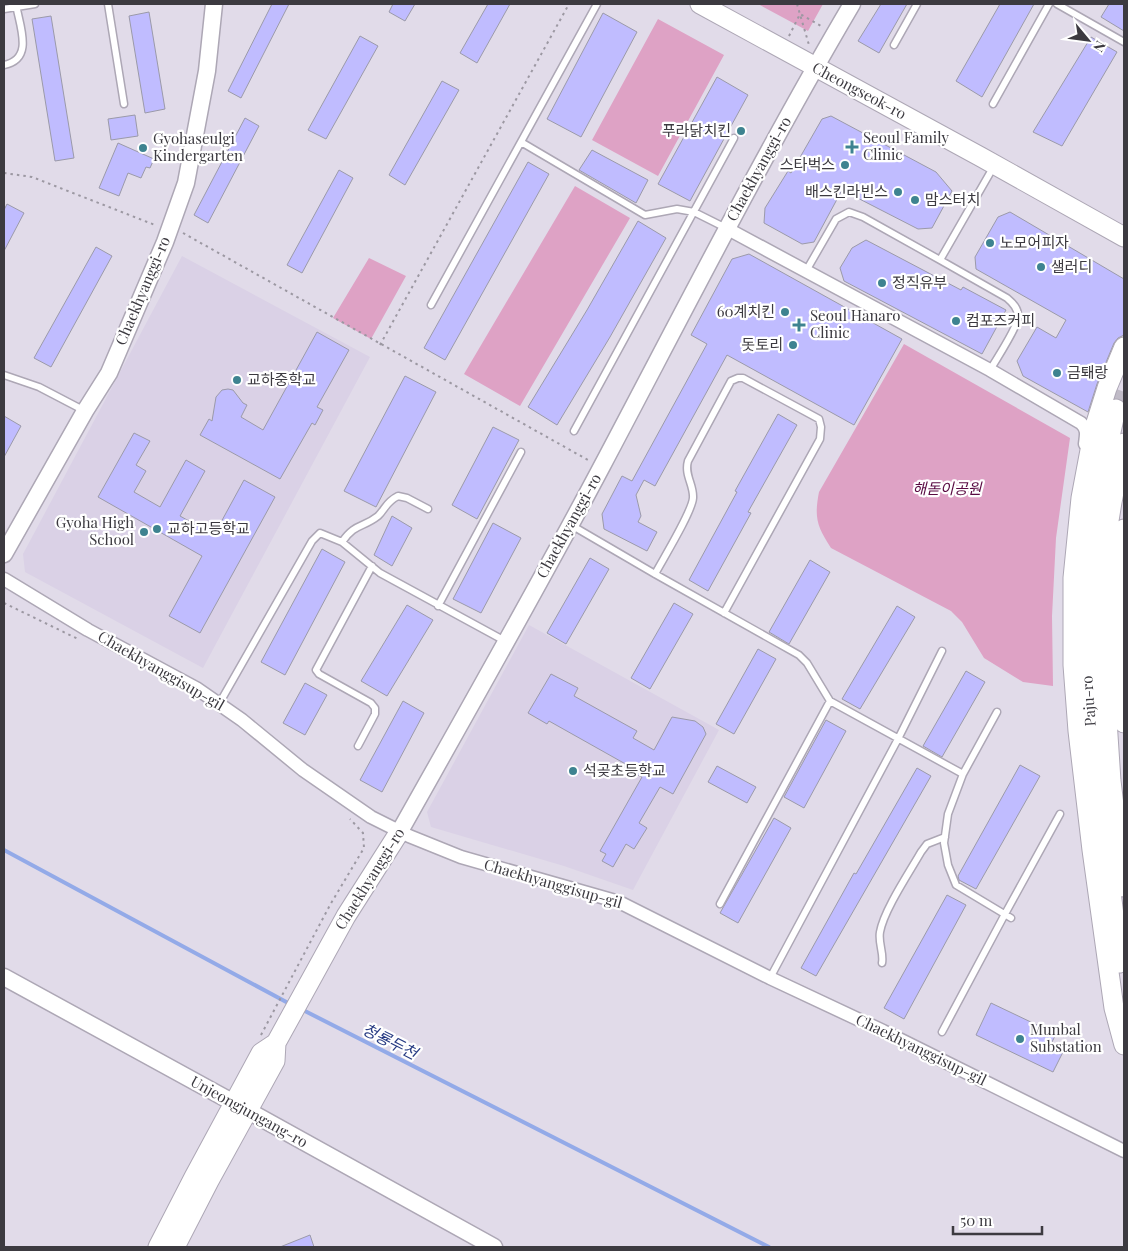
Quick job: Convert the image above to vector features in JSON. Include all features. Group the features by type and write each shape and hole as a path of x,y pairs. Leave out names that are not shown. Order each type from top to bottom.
{"main road":[{"name":"Cheongseok-ro","path":"700,4 1124,237"},
{"path":"1124,347 1107,388 1094,429 1081,498 1073,578 1073,665 1079,740 1100,914 1114,1008 1124,1045"},
{"path":"1107,388 1119,381 1124,381"},
{"name":"Paju-ro","path":"1116,409 1094,510 1086,584 1085,627 1089,718 1124,994"},
{"name":"Paju-ro","path":"1124,443 1106,539 1101,628 1111,781 1124,887"},
{"path":"1124,529 1119,570 1118,636 1124,723"},
{"name":"Chaekhyanggi-ro","path":"175,1247 209,1181 261,1053 276,1044 346,916 400,831"},
{"name":"Chaekhyanggi-ro","path":"158,1247 194,1178 241,1106"}],"street":[{"name":"Chaekhyanggi-ro","path":"4,554 85,411 109,374 165,242 186,183 207,71 214,4"},
{"name":"Chaekhyanggi-ro","path":"400,831 601,467 726,228 852,4"},
{"path":"726,228 990,370 1085,428 1087,432 1073,500 1069,559 1066,671 1075,692"},
{"name":"Chaekhyanggisup-gil","path":"4,580 88,630 196,688 242,720 310,775 371,817 461,858 619,902 1124,1151"},
{"name":"Unjeongjungang-ro","path":"4,977 494,1247"}],"lane":[{"path":"4,9 16,5 35,4"},
{"path":"108,4 124,104"},
{"path":"431,305 597,4"},
{"path":"894,45 917,4"},
{"path":"993,104 1049,4"},
{"path":"1057,4 1124,42"},
{"path":"4,65 17,60 22,53 22,36 16,5"},
{"path":"574,431 734,138"},
{"path":"521,142 645,215 677,209 694,212 726,228"},
{"path":"940,260 994,164"},
{"path":"806,271 836,219 849,212 863,217 1013,303 1018,317 1015,326 990,370"},
{"path":"4,375 39,387 85,411"},
{"path":"655,574 692,506 693,492 687,474 688,461 731,381 743,378 819,419 821,427 820,439 724,613"},
{"path":"438,606 521,452"},
{"path":"342,542 349,532 376,517 389,501 398,496 408,498 428,509"},
{"path":"570,524 799,655 807,663 830,701 962,774"},
{"path":"219,704 312,541 320,533 342,542 380,572 438,606 506,642"},
{"path":"358,746 375,714 375,708 319,674 316,670 372,566"},
{"path":"770,978 898,739 942,652"},
{"path":"720,904 830,701"},
{"path":"997,712 962,774 948,814 944,843 948,865 956,885 1012,918"},
{"path":"942,1032 1060,814"},
{"path":"882,963 884,955 880,936 882,922 921,852 927,844 945,837"}],"path":[{"path":"380,344 569,4"},
{"path":"797,4 815,68"},
{"path":"782,50 800,14"},
{"path":"800,14 834,34"},
{"path":"4,173 32,177 155,225"},
{"path":"183,233 601,467"},
{"path":"4,603 80,640"},
{"path":"268,1022 330,905 364,848 363,833 346,815"}],"shaded area":[{"path":"182,256 370,357 203,668 25,572 23,554"},
{"name":"석곶초등학교","path":"529,625 719,730 633,890 564,866 431,827 427,812"}],"green space":[{"path":"758,4 823,4 808,31"},
{"path":"658,19 724,55 658,176 592,140"},
{"path":"575,186 630,218 520,406 464,374"},
{"path":"369,258 406,276 371,339 333,318"},
{"name":"해돋이공원","path":"904,344 1070,438 1056,538 1052,616 1053,686 1023,682 984,658 962,622 951,611 831,548 823,534 817,515 819,492"}],"building":[{"path":"272,4 289,4 241,98 228,91"},
{"path":"393,4 415,4 405,21 389,12"},
{"path":"488,4 510,4 477,63 460,53"},
{"path":"881,4 907,4 879,53 858,41"},
{"path":"1000,4 1034,4 982,97 956,81"},
{"path":"1109,4 1124,4 1124,31 1101,17"},
{"path":"149,12 165,109 145,113 129,16"},
{"path":"603,13 637,32 581,137 547,119"},
{"path":"51,16 74,158 55,161 32,19"},
{"path":"360,36 378,46 326,139 308,130"},
{"path":"1091,37 1117,52 1062,146 1033,132"},
{"path":"717,77 748,95 690,201 658,184"},
{"path":"442,81 459,90 405,185 389,175"},
{"path":"135,115 138,136 111,140 108,119"},
{"path":"831,116 936,172 952,191 932,228 918,229 842,190 814,242 802,244 764,223 765,208 788,171 791,173 822,119"},
{"path":"245,118 259,126 208,223 194,215"},
{"path":"118,143 154,159 150,168 146,167 141,178 128,173 119,196 99,188"},
{"path":"592,150 648,180 636,203 579,170"},
{"path":"528,162 549,174 445,360 424,348"},
{"path":"339,170 353,178 302,273 287,265"},
{"path":"7,204 24,213 4,251 4,210"},
{"path":"1010,212 1124,279 1124,335 1114,343 1088,412 1023,376 1017,361 1037,327 1056,338 1066,320 976,269 975,257 998,217"},
{"path":"638,221 666,238 557,425 528,407"},
{"path":"866,240 961,290 963,287 1006,310 982,354 844,281 840,268 852,248"},
{"path":"96,247 112,256 51,367 34,358"},
{"path":"749,254 902,339 854,425 727,355 655,486 644,480 636,495 641,516 638,522 657,532 647,551 604,529 602,514 622,476 632,481 707,344 691,335 732,259"},
{"path":"317,332 349,350 317,407 323,410 315,425 312,423 280,479 200,435 209,419 212,421 216,397 222,390 228,389 233,390 243,403 247,405 241,417 263,430"},
{"path":"405,376 436,392 376,507 344,491"},
{"path":"778,414 797,425 748,512 751,513 708,591 689,580 737,492 735,491"},
{"path":"4,416 21,426 4,457"},
{"path":"493,427 519,440 477,519 452,505"},
{"path":"134,433 150,441 136,465 146,471 134,492 160,507 186,460 205,471 180,516 214,535 244,480 275,497 200,633 169,616 202,556 98,497"},
{"path":"392,516 412,528 392,566 374,555"},
{"path":"493,523 521,538 481,613 453,599"},
{"path":"322,549 345,562 285,675 261,662"},
{"path":"590,558 609,569 566,644 547,633"},
{"path":"810,560 830,572 789,644 769,632"},
{"path":"674,603 693,614 650,689 631,678"},
{"path":"407,605 433,620 387,696 361,681"},
{"path":"897,606 915,617 860,709 842,699"},
{"path":"758,649 776,659 734,734 716,724"},
{"path":"966,671 985,682 942,757 923,746"},
{"path":"551,674 578,688 574,696 637,731 633,738 654,750 672,717 695,721 703,727 706,734 673,794 660,787 639,823 647,828 634,849 626,844 613,867 602,861 606,854 600,851 642,777 636,774 638,771 549,721 547,724 528,713"},
{"path":"305,683 327,695 305,735 283,723"},
{"path":"403,701 424,713 382,792 360,780"},
{"path":"826,720 846,731 804,808 784,797"},
{"path":"1020,765 1040,776 976,889 959,880 958,876"},
{"path":"717,766 756,787 747,803 708,782"},
{"path":"917,768 931,776 816,976 801,968 854,873 856,874"},
{"path":"774,818 791,828 738,923 720,913"},
{"path":"947,895 966,905 904,1019 884,1008"},
{"name":"Munbal Substation","path":"991,1003 1056,1034 1051,1044 1064,1050 1053,1072 976,1035"},
{"path":"310,1235 314,1247 280,1247"}],"waterway":[{"name":"청룡두천","path":"4,850 290,1004"},
{"name":"청룡두천","path":"301,1009 769,1247"}],"tunnel":[{"path":"1116,409 1124,387"}],"place":[{"name":"푸라닭치킨","path":"741,131"},
{"name":"Seoul Family Clinic","path":"852,147"},
{"name":"Gyohaseulgi Kindergarten","path":"143,148"},
{"name":"스타벅스","path":"845,165"},
{"name":"배스킨라빈스","path":"898,192"},
{"name":"맘스터치","path":"915,200"},
{"name":"노모어피자","path":"990,243"},
{"name":"샐러디","path":"1041,267"},
{"name":"정직유부","path":"882,283"},
{"name":"60계치킨","path":"785,312"},
{"name":"컴포즈커피","path":"956,321"},
{"name":"Seoul Hanaro Clinic","path":"799,325"},
{"name":"돗토리","path":"793,345"},
{"name":"금퇘랑","path":"1057,373"},
{"name":"교하중학교","path":"237,380"},
{"name":"교하고등학교","path":"157,529"},
{"name":"Gyoha High School","path":"144,532"},
{"name":"석곶초등학교","path":"573,771"},
{"name":"Munbal Substation","path":"1020,1039"}]}
